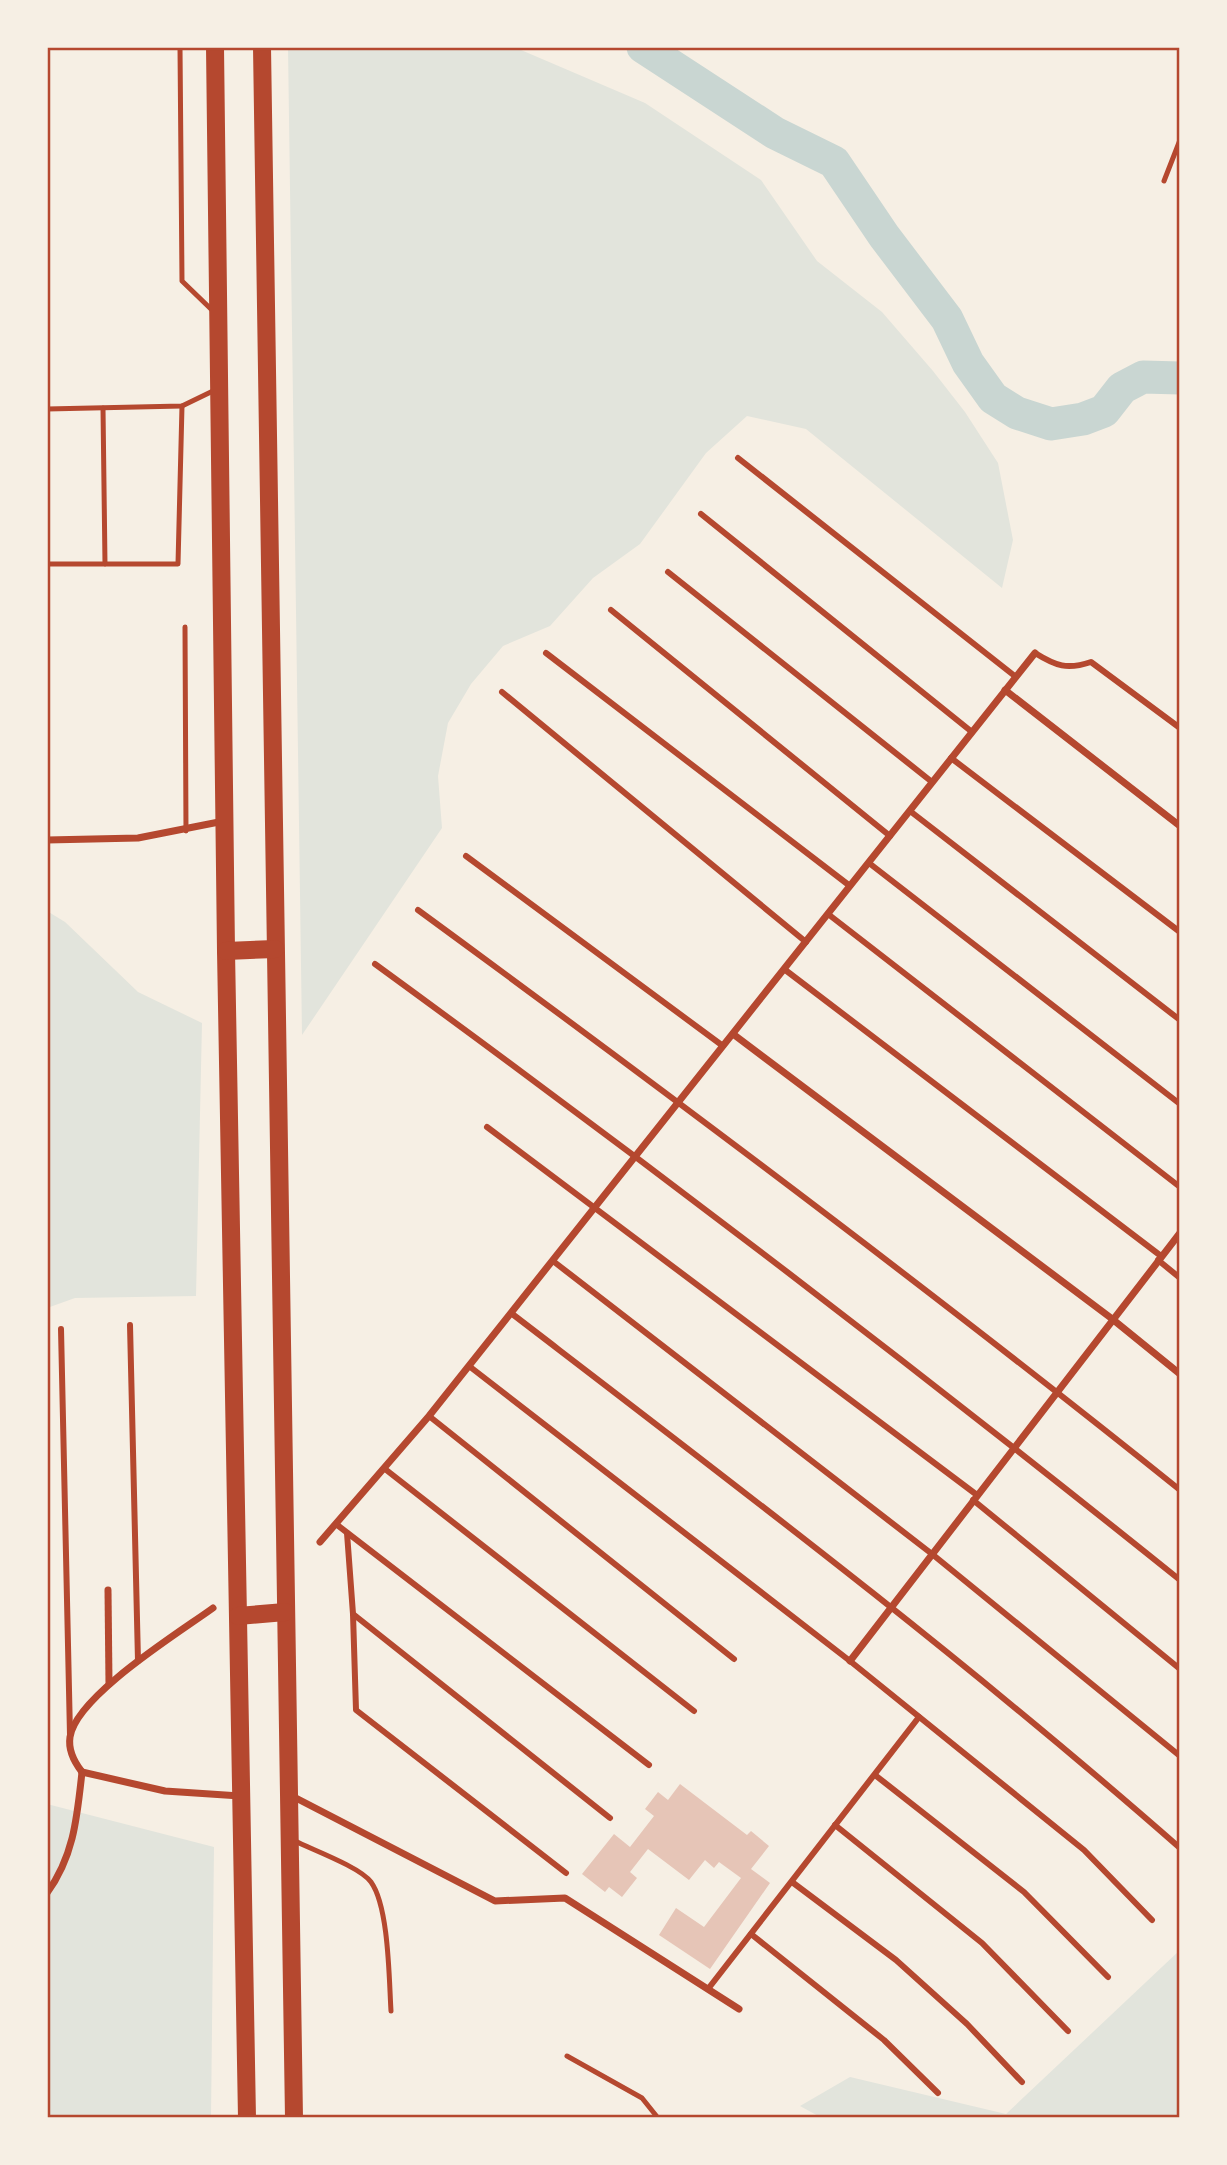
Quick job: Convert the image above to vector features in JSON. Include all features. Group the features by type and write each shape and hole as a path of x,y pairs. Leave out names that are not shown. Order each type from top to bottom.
{"highway":[{"path":"215,47 226,951 247,2118"},
{"path":"262,47 294,2118"},
{"path":"226,951 275,949"},
{"path":"238,1616 285,1612"}],"street":[{"path":"738,458 1016,677"},
{"path":"701,514 972,732"},
{"path":"668,572 932,782"},
{"path":"611,610 890,836"},
{"path":"546,653 850,886"},
{"path":"320,1542 429,1416 1035,653 1057,667 1075,667 1091,662 1180,728"},
{"path":"1005,690 1180,826"},
{"path":"502,692 806,942"},
{"path":"951,758 1180,932"},
{"path":"910,811 1180,1020"},
{"path":"47,840 138,838 186,831 224,821"},
{"path":"466,856 723,1046"},
{"path":"869,863 1180,1104"},
{"path":"418,910 679,1102 1057,1391 1180,1490"},
{"path":"828,914 1180,1187"},
{"path":"375,964 637,1154 1014,1447 1180,1580"},
{"path":"785,969 1159,1258 1180,1278"},
{"path":"733,1034 1111,1318 1180,1374"},
{"path":"487,1128 596,1206 975,1498 1180,1669"},
{"path":"850,1661 1111,1318 1180,1233"},
{"path":"552,1261 932,1554 1180,1756"},
{"path":"511,1313 892,1606 1067,1749 1180,1848"},
{"path":"130,1325 138,1661"},
{"path":"61,1329 69,1737 73,1760 82,1772 165,1791 241,1796"},
{"path":"469,1366 850,1661 1084,1850 1152,1920"},
{"path":"429,1416 734,1659"},
{"path":"385,1469 694,1711"},
{"path":"336,1524 649,1765"},
{"path":"347,1533 356,1710 566,1873"},
{"path":"108,1590 109,1684"},
{"path":"69,1737 80,1718 109,1684 213,1608"},
{"path":"353,1614 610,1818"},
{"path":"708,1989 919,1717"},
{"path":"47,1893 59,1876 74,1842 82,1772"},
{"path":"875,1775 1024,1892 1108,1977"},
{"path":"288,1794 495,1901 565,1898 739,2008"},
{"path":"835,1825 982,1943 1068,2031"},
{"path":"792,1882 896,1959 967,2024 1022,2082"},
{"path":"751,1934 884,2040 938,2093"}],"lane":[{"path":"180,47 182,281 220,318"},
{"path":"1164,181 1180,140"},
{"path":"47,409 183,406 221,387"},
{"path":"47,564 178,564 183,406"},
{"path":"103,408 105,564"},
{"path":"185,626 186,831"},
{"path":"289,1838 371,1881 378,1899 387,1944 391,2011"},
{"path":"567,2056 642,2098 657,2118"}],"shaded area":[{"path":"288,47 514,47 645,103 761,180 817,261 882,312 965,412 998,463 1013,540 1002,588 806,429 747,416 706,453 640,544 593,578 550,626 503,646 471,684 448,723 438,776 442,828 302,1035"},
{"path":"47,911 65,922 138,992 202,1023 196,1296 75,1298 47,1308"},
{"path":"47,1804 214,1847 211,2118 47,2118"},
{"path":"1180,1950 1180,2118 822,2118 800,2106 850,2077 1006,2114"}],"building":[{"path":"680,1784 747,1835 751,1831 769,1846 751,1869 770,1883 710,1969 659,1935 676,1908 704,1927 741,1878 719,1862 714,1868 705,1860 689,1880 648,1849 630,1872 637,1878 622,1897 609,1887 605,1892 582,1874 614,1834 630,1847 654,1816 645,1809 658,1792 668,1800"}],"waterway":[{"path":"643,47 775,133 834,162 884,236 947,319 968,363 993,398 1017,413 1051,424 1083,419 1104,411 1122,388 1143,377 1180,378"}]}
